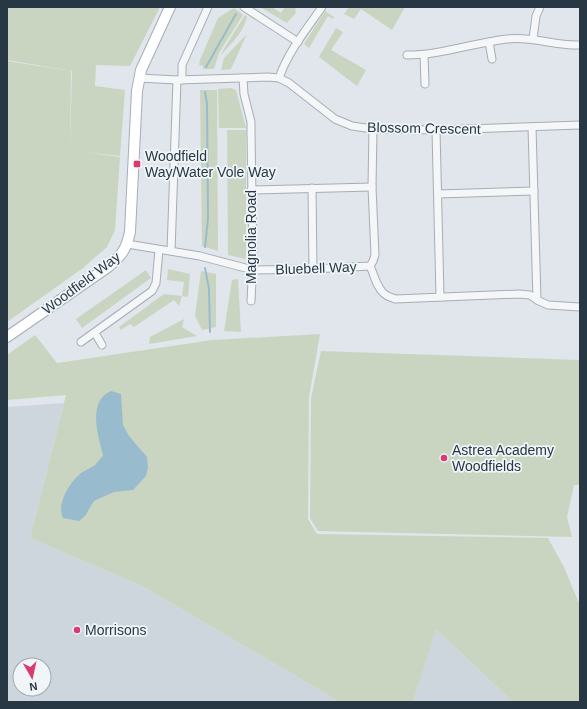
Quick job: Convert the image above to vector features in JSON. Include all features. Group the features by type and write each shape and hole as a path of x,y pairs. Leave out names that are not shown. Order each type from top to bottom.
{"street":[{"name":"Woodfield Way","path":"7,337 108,267 120,256 127,244 130,232 139,78 141,70 170,7"},
{"path":"171,251 182,65 208,7"},
{"path":"244,7 298,42"},
{"path":"279,78 282,68 322,7"},
{"path":"533,39 536,16 540,7"},
{"path":"407,55 424,55 507,39 533,39 558,44 580,45"},
{"path":"489,42 492,59"},
{"path":"424,55 426,84"},
{"name":"Blossom Crescent","path":"139,78 180,80 268,77 279,78 289,83 336,119 352,126 373,129 436,130 580,125"},
{"name":"Magnolia Road","path":"243,78 244,94 251,127 251,301"},
{"path":"532,127 536,300"},
{"name":"Bluebell Way","path":"127,244 171,251 252,270 370,266 375,255 372,187 373,129"},
{"path":"436,130 440,297"},
{"path":"251,190 372,187"},
{"path":"312,188 313,269"},
{"path":"438,194 534,191"},
{"path":"81,342 152,291 156,283 159,250"},
{"path":"370,266 375,275 379,288 385,295 395,298 519,294 530,295 536,300 548,305 580,307"},
{"path":"95,333 102,344"}],"shaded area":[{"path":"64,403 30,538 142,586 340,702 7,702 7,407"},
{"path":"435,628 513,702 413,702"}],"green space":[{"path":"7,7 160,7 130,66 96,65 95,86 125,90 120,156 82,152 120,157 115,230 107,247 83,268 7,322 7,61 71,71 70,147 72,71 7,60"},
{"path":"260,7 272,7 281,13 285,7 295,7 296,13 287,23"},
{"path":"349,7 405,7 392,30 361,9 354,19 344,14"},
{"path":"234,8 243,15 219,53 214,69 203,69 203,66 199,65 200,60 218,18"},
{"path":"325,11 334,17 333,19 328,16 309,48 304,44"},
{"path":"245,15 247,17 240,33 220,56 225,47"},
{"path":"336,28 343,32 331,50 366,70 357,86 319,57"},
{"path":"247,34 231,69 221,70 224,58"},
{"path":"231,88 236,90 246,128 219,128 218,89"},
{"path":"200,90 217,90 218,251 202,246"},
{"path":"227,130 246,130 246,259 228,255"},
{"path":"168,269 190,274 188,297 182,296 184,282 167,280"},
{"path":"146,270 151,278 82,328 76,319"},
{"path":"201,271 216,274 216,327 202,330 195,316"},
{"path":"238,279 241,332 224,331 232,280"},
{"path":"164,294 182,296 179,306 174,300 134,327 130,324 121,330 119,327"},
{"path":"184,319 182,327 197,336 149,344 150,337"},
{"path":"320,334 309,397 308,519 317,534 548,538 564,567 578,601 580,602 580,702 513,702 436,629 413,702 340,702 142,586 30,538 66,395 7,400 7,355 35,335 57,363 212,340"},
{"name":"Astrea Academy Woodfields","path":"321,351 580,360 580,485 574,485 567,517 572,537 318,531 310,518 311,398"}],"water":[{"path":"111,391 121,394 123,425 129,436 147,457 148,467 146,476 133,490 114,492 94,501 85,516 79,521 63,518 61,506 65,494 77,477 95,465 103,455 97,429 97,411 99,403 104,396"}],"waterway":[{"path":"206,67 236,14"},
{"path":"205,92 207,104 208,219 205,247"},
{"path":"205,268 209,289 210,332"}],"place":[{"name":"Woodfield Way/Water Vole Way","path":"137,164"},
{"name":"Astrea Academy Woodfields","path":"444,458"},
{"name":"Morrisons","path":"77,630"}]}
